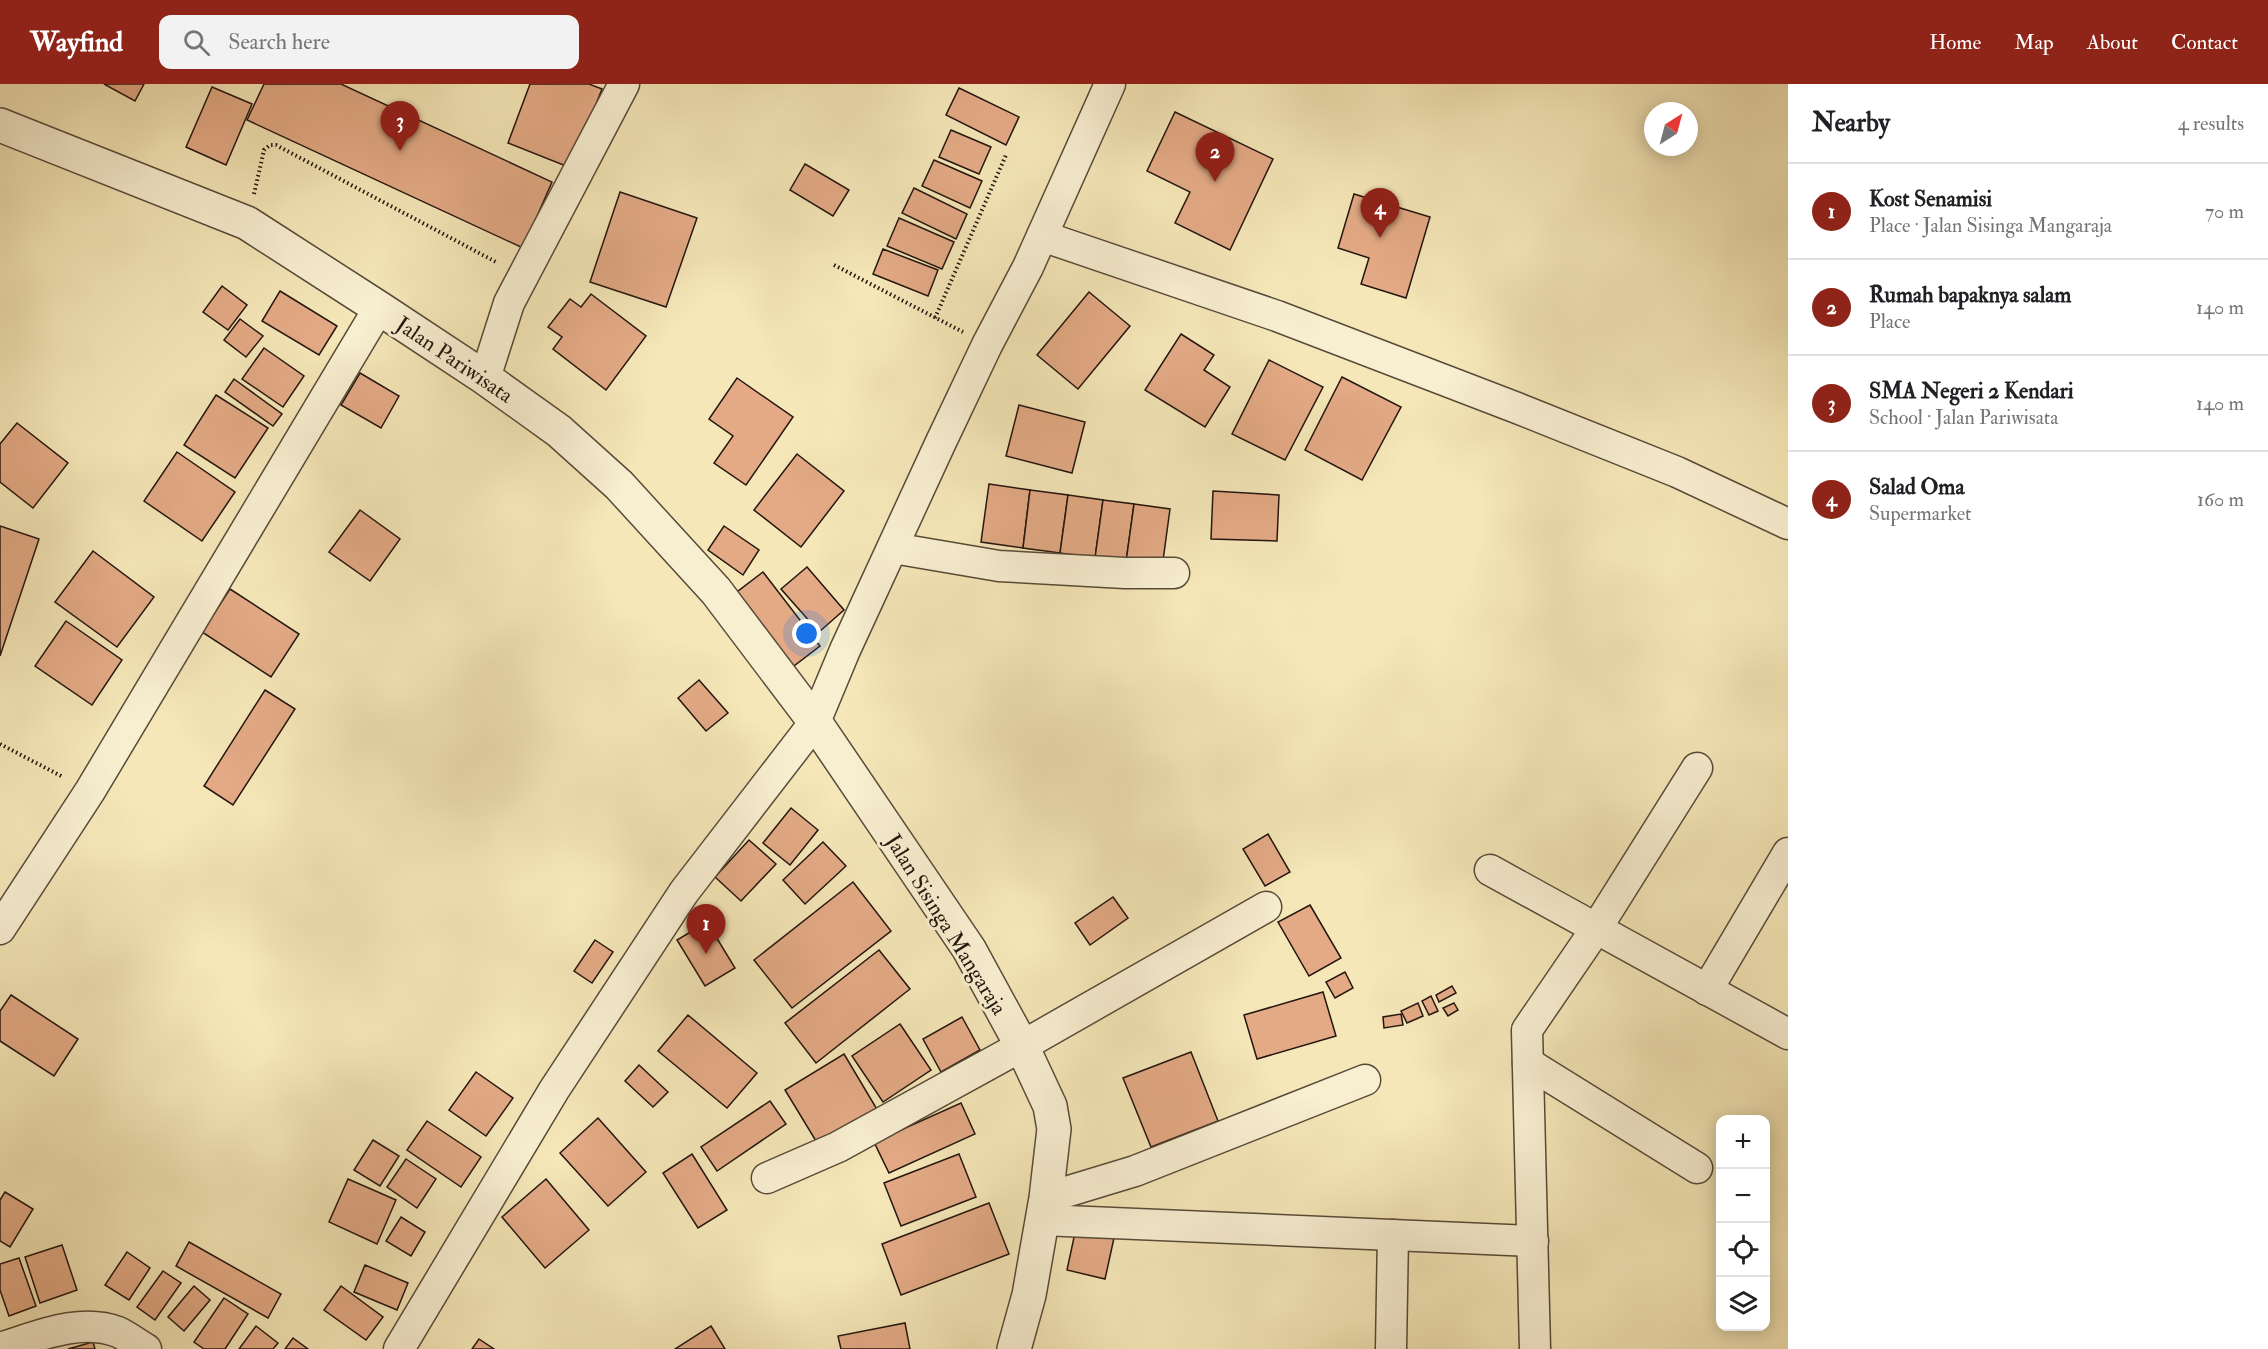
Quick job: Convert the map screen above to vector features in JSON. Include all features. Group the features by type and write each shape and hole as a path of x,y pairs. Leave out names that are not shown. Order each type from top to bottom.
{"street":[{"path":"485,378 509,303 624,84"},
{"path":"399,1349 554,1090 678,902 815,722 845,650 987,345 1042,236 1110,84"},
{"name":"Jalan Pariwisata","path":"0,125 246,223 485,378 559,431 619,485 716,591 815,722"},
{"path":"1042,236 1277,316 1517,408 1677,472 1788,524"},
{"path":"0,929 90,791 379,308"},
{"path":"893,548 999,566 1125,573 1174,573"},
{"name":"Jalan Sisinga Mangaraja","path":"815,722 969,949 1022,1046 1050,1106 1054,1129 1044,1209 1029,1295 1014,1349"},
{"path":"1535,1349 1527,1030 1596,929 1697,768"},
{"path":"1707,990 1788,853"},
{"path":"1490,870 1788,1034"},
{"path":"767,1178 838,1147 1022,1046 1266,907"},
{"path":"1528,1063 1696,1168"},
{"path":"1044,1209 1365,1080"},
{"path":"1044,1209 1393,1235 1533,1241"},
{"path":"1391,1349 1393,1235"},
{"path":"0,1348 51,1332 85,1326 117,1332 146,1349"}],"path":[{"path":"246,223 264,150 270,145 276,146 523,276"},
{"path":"935,318 1006,155"},
{"path":"834,265 987,345"},
{"path":"0,744 90,791"}],"building":[{"path":"104,84 144,84 135,101"},
{"path":"264,84 341,84 552,182 523,248 247,120"},
{"path":"530,84 589,84 602,89 571,168 508,143"},
{"path":"212,87 252,104 226,165 186,147"},
{"path":"959,88 1019,117 1006,145 946,115"},
{"path":"1175,112 1273,159 1230,250 1175,223 1190,192 1147,171"},
{"path":"951,130 991,147 979,174 939,157"},
{"path":"934,160 982,181 970,208 922,186"},
{"path":"805,164 849,190 833,216 790,190"},
{"path":"914,188 967,214 956,239 902,213"},
{"path":"620,192 697,218 666,307 590,282"},
{"path":"1354,194 1430,217 1406,298 1361,284 1369,258 1338,248"},
{"path":"899,218 954,242 942,269 887,246"},
{"path":"883,249 938,270 928,296 873,274"},
{"path":"222,286 247,305 228,330 203,312"},
{"path":"280,291 337,326 319,355 262,321"},
{"path":"1089,292 1130,326 1078,389 1037,355"},
{"path":"591,294 646,336 606,390 553,349 562,337 548,327 570,299 581,307"},
{"path":"240,319 263,336 246,357 224,340"},
{"path":"1181,334 1214,355 1204,370 1230,387 1205,427 1145,390"},
{"path":"264,348 304,376 283,407 242,379"},
{"path":"1269,360 1323,387 1285,460 1232,434"},
{"path":"360,373 399,396 381,428 341,405"},
{"path":"1342,377 1401,407 1362,480 1305,450"},
{"path":"737,378 793,417 746,485 714,463 733,436 709,419"},
{"path":"234,379 282,414 273,426 225,392"},
{"path":"216,395 268,428 235,478 184,445"},
{"path":"1019,405 1085,422 1072,473 1006,456"},
{"path":"17,423 68,463 33,508 0,482 0,444"},
{"path":"177,452 235,492 202,541 144,501"},
{"path":"797,454 844,491 801,547 754,510"},
{"path":"989,484 1030,490 1023,548 981,542"},
{"path":"1030,490 1068,495 1060,553 1023,548"},
{"path":"1213,491 1279,495 1277,541 1211,539"},
{"path":"1068,495 1103,500 1095,558 1060,553"},
{"path":"1103,500 1134,504 1126,562 1095,558"},
{"path":"1134,504 1170,509 1162,568 1126,562"},
{"path":"360,510 400,539 370,581 329,552"},
{"path":"0,526 39,539 0,656"},
{"path":"724,526 759,550 743,575 708,550"},
{"path":"93,551 154,597 117,647 55,602"},
{"path":"807,567 844,610 819,632 781,589"},
{"path":"763,572 820,646 786,672 729,598"},
{"path":"230,589 299,634 271,677 202,632"},
{"path":"66,621 122,660 92,705 35,666"},
{"path":"699,680 728,713 706,731 678,698"},
{"path":"265,690 295,709 233,805 204,786"},
{"path":"791,808 818,830 790,865 763,843"},
{"path":"1268,834 1290,872 1265,886 1243,849"},
{"path":"749,840 776,864 741,901 715,877"},
{"path":"823,842 846,866 805,904 783,880"},
{"path":"853,882 891,931 792,1008 754,960"},
{"path":"1113,897 1128,918 1090,945 1075,923"},
{"path":"1310,905 1341,958 1309,976 1278,922"},
{"path":"707,922 735,968 705,986 677,940"},
{"path":"595,940 613,952 592,983 574,971"},
{"path":"879,950 910,989 816,1063 785,1023"},
{"path":"1345,972 1353,988 1335,998 1326,982"},
{"path":"1452,986 1456,993 1439,1002 1436,995"},
{"path":"1323,992 1336,1036 1257,1059 1244,1015"},
{"path":"11,995 78,1039 54,1076 0,1041 0,1011"},
{"path":"1431,996 1438,1011 1429,1015 1422,1001"},
{"path":"1418,1003 1423,1016 1407,1023 1401,1011"},
{"path":"1454,1003 1458,1010 1448,1016 1443,1008"},
{"path":"1401,1014 1403,1025 1384,1028 1383,1017"},
{"path":"688,1015 757,1073 727,1108 658,1051"},
{"path":"962,1017 980,1050 941,1072 923,1039"},
{"path":"900,1024 931,1070 883,1102 852,1056"},
{"path":"1191,1052 1218,1121 1151,1147 1123,1078"},
{"path":"844,1054 878,1111 819,1146 785,1090"},
{"path":"639,1065 668,1092 653,1107 625,1081"},
{"path":"476,1072 513,1098 486,1136 449,1110"},
{"path":"770,1101 786,1124 717,1171 701,1147"},
{"path":"961,1103 975,1134 889,1173 874,1142"},
{"path":"598,1118 646,1172 608,1206 560,1153"},
{"path":"427,1121 481,1157 461,1187 407,1150"},
{"path":"373,1140 399,1156 380,1186 354,1170"},
{"path":"692,1154 727,1210 698,1228 663,1173"},
{"path":"959,1154 976,1197 901,1226 884,1183"},
{"path":"406,1159 436,1179 417,1208 387,1187"},
{"path":"348,1179 396,1200 377,1244 329,1222"},
{"path":"546,1179 589,1230 545,1268 502,1217"},
{"path":"5,1192 33,1209 10,1247 0,1241 0,1200"},
{"path":"989,1203 1009,1254 901,1295 882,1244"},
{"path":"401,1217 425,1232 411,1256 386,1241"},
{"path":"1076,1228 1114,1238 1105,1279 1067,1270"},
{"path":"189,1242 281,1294 268,1318 176,1266"},
{"path":"62,1245 77,1290 40,1303 25,1257"},
{"path":"127,1252 150,1268 129,1300 105,1285"},
{"path":"19,1258 36,1306 9,1316 0,1290 0,1264"},
{"path":"365,1265 408,1283 397,1310 354,1292"},
{"path":"163,1271 181,1283 155,1320 137,1307"},
{"path":"194,1286 210,1300 184,1331 168,1317"},
{"path":"341,1286 383,1317 366,1340 324,1310"},
{"path":"224,1298 248,1314 225,1349 204,1349 194,1342"},
{"path":"905,1323 910,1349 841,1349 838,1336"},
{"path":"256,1326 278,1343 273,1349 239,1349"},
{"path":"711,1326 725,1349 675,1349"},
{"path":"293,1338 308,1349 285,1349"},
{"path":"479,1339 494,1349 472,1349"},
{"path":"93,1342 95,1349 68,1349"}],"place":[{"name":"SMA Negeri 2 Kendari","path":"400,151"},
{"name":"Rumah bapaknya salam","path":"1215,182"},
{"name":"Salad Oma","path":"1380,238"},
{"name":"Kost Senamisi","path":"706,954"}]}
